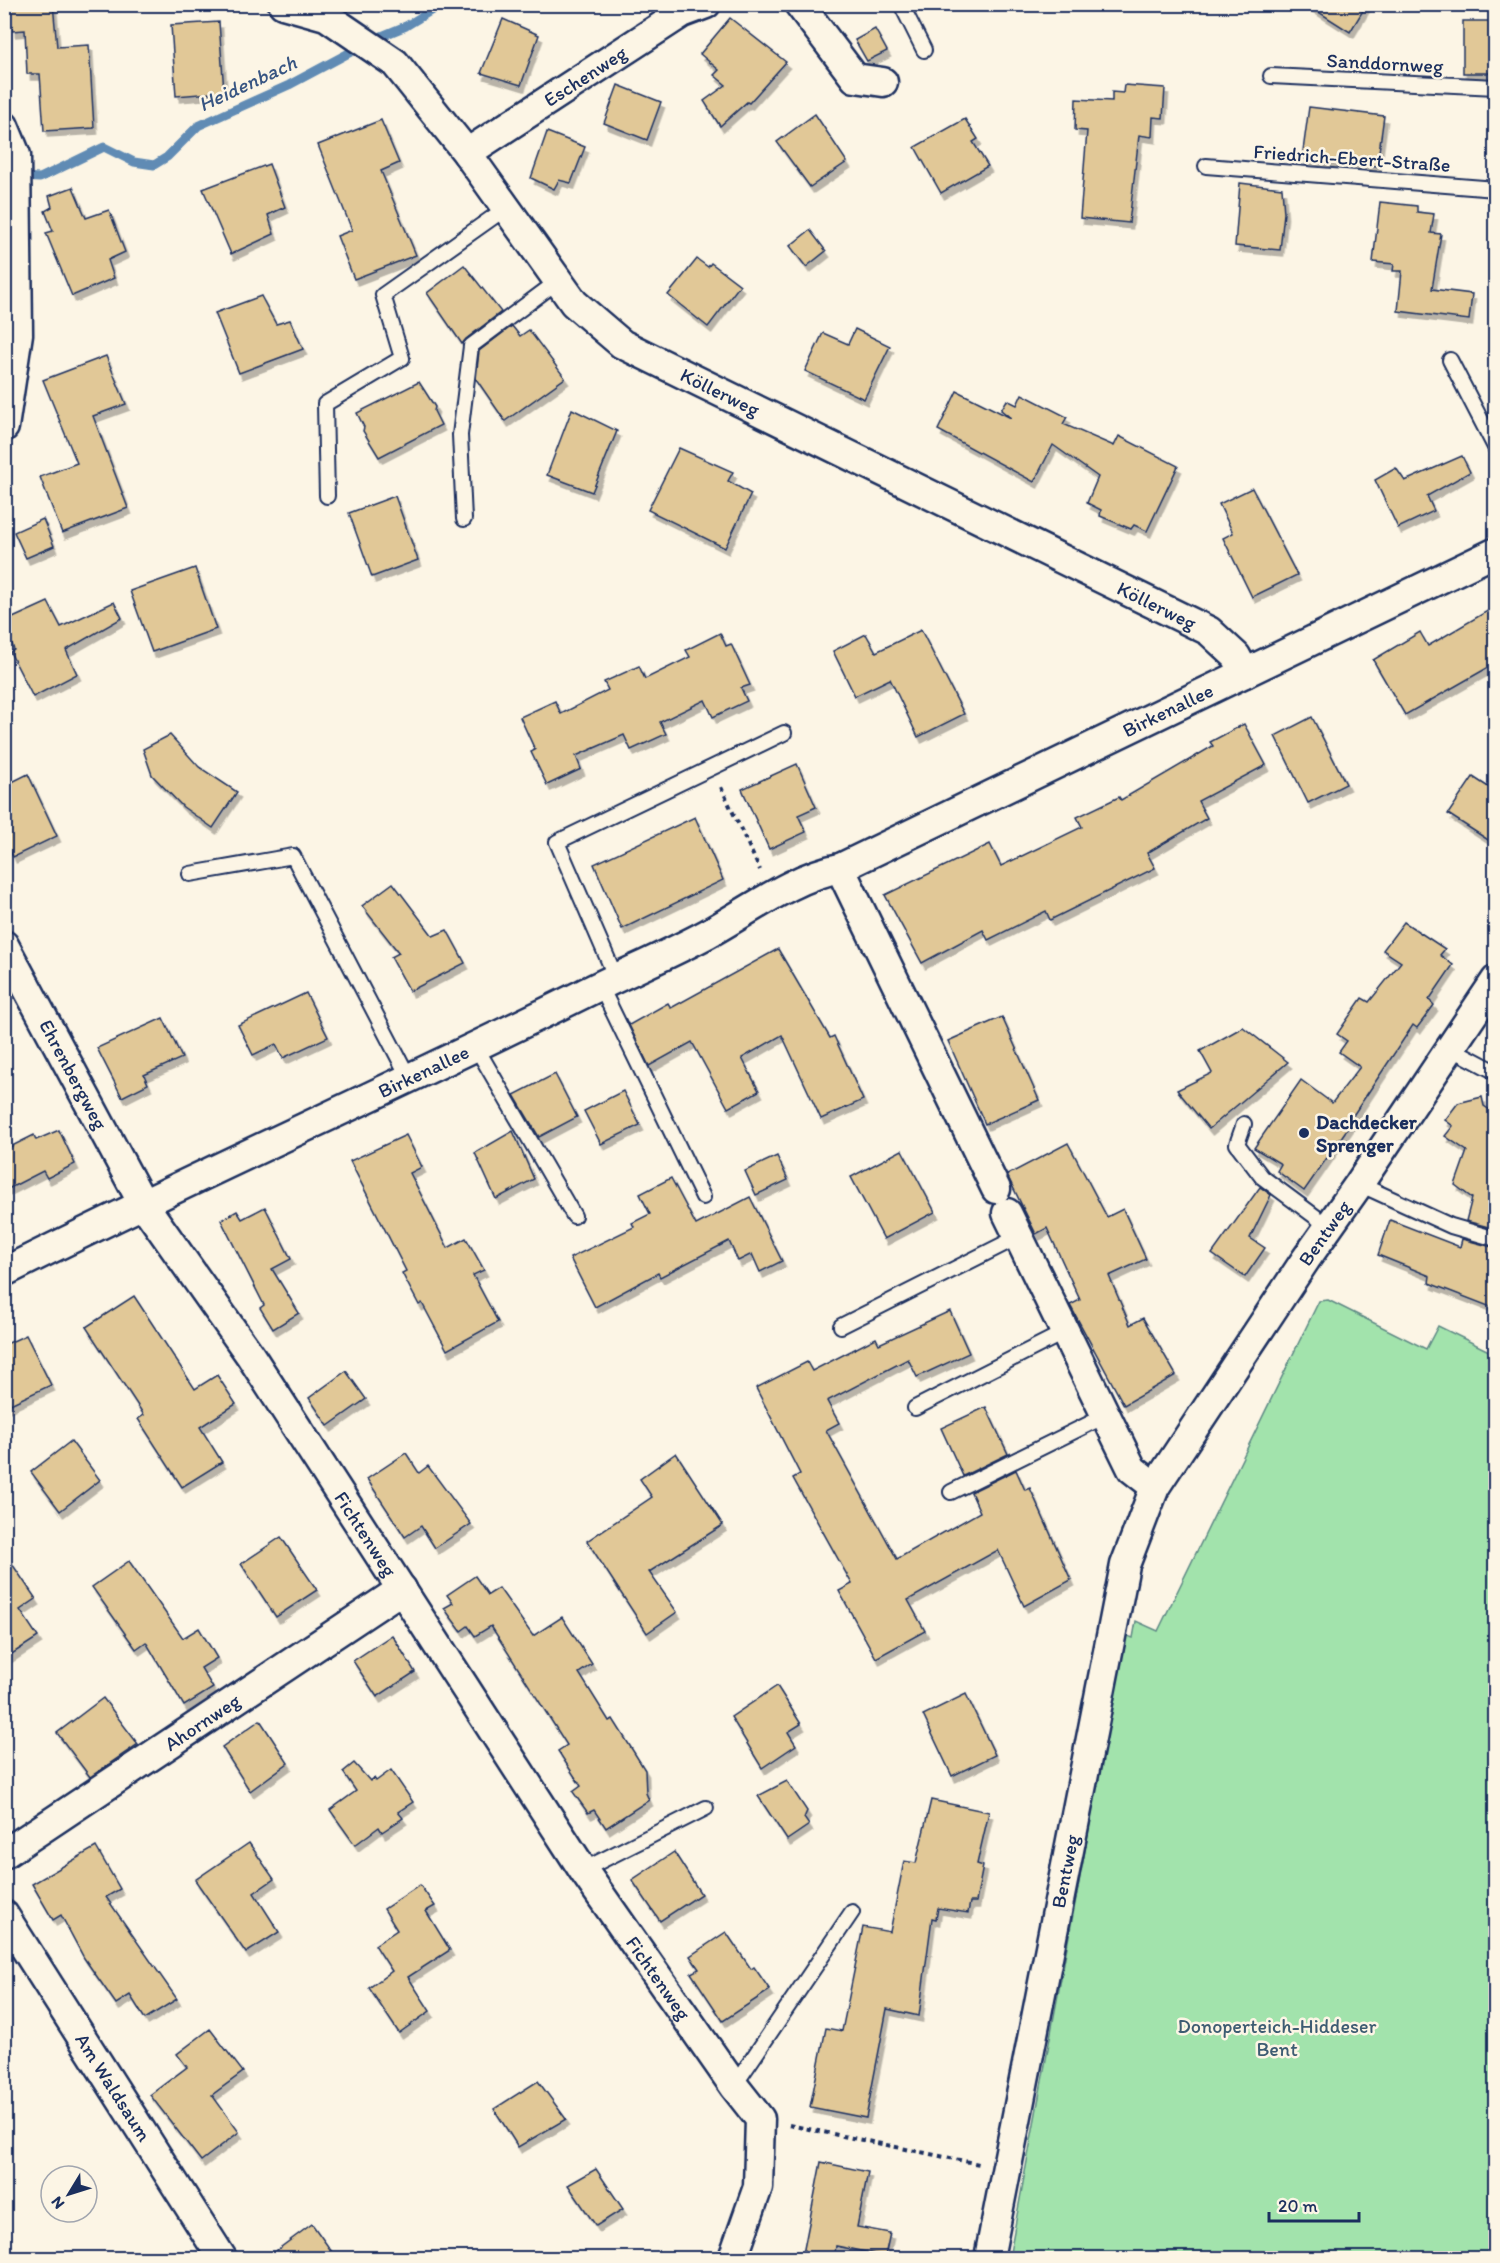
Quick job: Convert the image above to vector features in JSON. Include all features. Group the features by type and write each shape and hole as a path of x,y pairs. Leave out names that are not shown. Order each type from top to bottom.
{"street":[{"name":"Köllerweg","path":"282,4 326,16 395,63 467,153 574,303 622,344 1209,631 1236,656 1245,673"},
{"name":"Eschenweg","path":"467,153 682,13 706,4"},
{"path":"800,4 855,78 883,82"},
{"path":"4,126 16,155 18,334 4,427"},
{"name":"Birkenallee","path":"4,1272 142,1202 410,1080 705,935 824,871 840,868 1496,552"},
{"path":"840,868 1132,1469 1155,1487"},
{"name":"Ehrenbergweg","path":"7,955 142,1202"},
{"name":"Bentweg","path":"988,2259 1125,1565 1155,1487 1328,1226 1359,1184 1496,980"},
{"name":"Fichtenweg","path":"142,1202 250,1354 583,1870 734,2086 760,2119"},
{"name":"Ahornweg","path":"4,1854 402,1589"},
{"name":"Am Waldsaum","path":"4,1915 222,2259"},
{"path":"732,2259 758,2187 760,2119"}],"lane":[{"path":"901,4 924,50"},
{"name":"Sanddornweg","path":"1271,76 1445,87 1496,87"},
{"name":"Friedrich-Ebert-Straße","path":"1206,166 1496,189"},
{"path":"327,496 326,404 402,358 383,295 506,207"},
{"path":"464,519 460,435 471,346 558,281"},
{"path":"1450,360 1496,449"},
{"path":"704,1197 608,982 557,842 784,733"},
{"path":"190,874 293,856 410,1080"},
{"path":"476,1047 574,1216"},
{"path":"1449,1047 1496,1072"},
{"path":"1244,1124 1237,1144 1262,1177 1328,1226"},
{"path":"1359,1184 1451,1226 1496,1239"},
{"path":"840,1326 1007,1213"},
{"path":"915,1408 1065,1332"},
{"path":"951,1492 1107,1416"},
{"path":"583,1870 706,1808"},
{"path":"734,2086 852,1912"}],"path":[{"path":"712,767 772,897"},
{"path":"760,2119 1006,2171"}],"green space":[{"name":"Donoperteich-Hiddeser Bent","path":"1328,1300 1426,1349 1438,1326 1495,1354 1495,2258 1009,2258 1125,1635 1133,1638 1136,1621 1158,1631 1319,1301"}],"building":[{"path":"10,4 53,4 57,47 89,45 94,128 44,131 40,74 27,74 25,30 12,31"},
{"path":"1306,4 1367,4 1350,32"},
{"path":"730,18 786,62 749,103 747,102 720,126 704,101 726,85 714,75 719,70 700,54"},
{"path":"503,19 539,35 521,85 481,73"},
{"path":"1463,21 1496,21 1496,73 1463,73"},
{"path":"219,22 224,92 176,96 171,25"},
{"path":"875,29 887,51 867,61 855,40"},
{"path":"618,85 661,102 647,140 604,123"},
{"path":"1124,85 1165,88 1163,118 1153,117 1152,137 1139,135 1129,223 1080,218 1087,131 1075,130 1076,99 1112,101 1112,92 1123,93"},
{"path":"1309,107 1384,116 1377,166 1302,158"},
{"path":"815,114 847,162 810,187 777,142"},
{"path":"965,119 978,139 973,142 988,166 941,193 915,147"},
{"path":"381,120 399,163 381,171 416,255 354,279 337,236 352,230 318,145"},
{"path":"547,132 585,147 571,183 559,180 554,189 531,178"},
{"path":"269,164 285,207 268,215 274,234 231,254 203,189"},
{"path":"1240,183 1282,188 1284,213 1280,250 1235,246"},
{"path":"73,187 86,218 109,210 125,252 108,260 114,278 72,296 46,233 53,231 45,211 52,207 49,196"},
{"path":"1380,202 1417,206 1417,212 1434,214 1431,233 1441,234 1432,289 1472,294 1469,320 1398,311 1402,271 1393,271 1394,264 1373,262"},
{"path":"810,230 826,251 806,267 790,246"},
{"path":"697,259 708,267 711,263 740,285 708,327 668,295"},
{"path":"464,265 501,312 462,344 427,293"},
{"path":"261,296 276,324 290,320 303,349 239,373 215,313"},
{"path":"512,326 520,336 529,330 565,378 505,421 476,379 479,351"},
{"path":"855,329 890,346 864,399 805,371 823,333 848,344"},
{"path":"106,356 126,404 93,416 128,508 62,533 40,477 77,463 43,380"},
{"path":"419,382 435,407 434,411 441,425 379,457 363,431 364,427 357,413"},
{"path":"957,391 1011,418 1001,410 1007,400 1017,405 1022,394 1067,417 1063,424 1114,446 1119,436 1178,466 1147,531 1134,525 1131,529 1100,516 1101,510 1087,503 1098,477 1053,445 1034,482 938,430"},
{"path":"572,409 617,431 592,492 547,475"},
{"path":"679,448 733,472 728,481 751,494 725,548 648,510"},
{"path":"1462,456 1470,472 1427,496 1434,511 1398,528 1375,480 1396,468 1405,481"},
{"path":"1252,488 1297,575 1252,597 1223,538 1233,533 1219,504"},
{"path":"395,496 418,560 372,577 349,513"},
{"path":"43,519 54,546 26,558 14,532"},
{"path":"195,568 216,629 152,652 130,591"},
{"path":"48,602 61,627 114,602 122,618 66,650 77,674 33,697 10,652 14,650 4,622"},
{"path":"1496,606 1496,663 1405,715 1373,660 1420,632 1428,646"},
{"path":"921,630 964,714 918,737 890,679 855,696 833,651 866,634 876,652"},
{"path":"720,633 726,646 731,644 750,685 741,688 747,701 713,717 705,700 660,722 666,734 631,750 624,735 576,756 581,769 547,785 531,752 535,750 520,717 555,701 561,714 608,690 604,682 639,666 645,679 690,657 686,650"},
{"path":"1312,717 1346,784 1308,803 1275,736"},
{"path":"1244,724 1266,765 1198,801 1207,818 1147,853 1155,868 1050,920 1046,911 988,940 983,930 922,963 885,895 990,844 1001,866 1082,827 1077,817 1119,797 1121,800 1213,746 1210,742"},
{"path":"170,735 199,767 237,792 213,828 183,807 152,775 143,749"},
{"path":"797,764 816,807 798,815 806,832 769,849 742,789"},
{"path":"28,774 57,836 13,857 4,838 4,786"},
{"path":"1473,777 1496,792 1496,845 1448,814"},
{"path":"695,817 723,880 622,929 594,864"},
{"path":"393,883 433,936 447,930 465,963 410,991 391,957 399,953 362,906"},
{"path":"1404,922 1445,949 1440,955 1453,965 1429,1000 1434,1005 1417,1028 1413,1025 1352,1117 1354,1119 1304,1191 1277,1171 1281,1164 1254,1148 1301,1080 1332,1103 1360,1067 1339,1052 1347,1041 1337,1034 1362,998 1369,1002 1401,962 1383,950"},
{"path":"778,949 830,1038 834,1036 863,1100 821,1119 782,1035 742,1058 759,1091 728,1108 692,1042 649,1066 629,1025 668,1003 671,1008"},
{"path":"306,993 328,1037 283,1058 276,1044 253,1055 238,1025"},
{"path":"1002,1017 1039,1100 985,1124 948,1041"},
{"path":"163,1018 182,1058 144,1075 148,1084 122,1097 97,1048"},
{"name":"Dachdecker Sprenger","path":"1243,1027 1288,1062 1209,1129 1177,1090 1212,1073 1200,1051"},
{"path":"555,1074 577,1117 539,1137 514,1095"},
{"path":"623,1091 640,1125 601,1144 584,1111"},
{"path":"1482,1097 1484,1106 1496,1114 1496,1229 1466,1221 1472,1198 1455,1185 1467,1151 1445,1136 1453,1126 1445,1120 1458,1103"},
{"path":"59,1130 75,1164 47,1178 43,1171 4,1191 4,1150 34,1135 36,1140"},
{"path":"513,1131 534,1179 496,1199 475,1153"},
{"path":"406,1135 422,1167 410,1173 448,1248 466,1238 484,1270 473,1275 498,1322 447,1350 422,1303 419,1305 402,1273 406,1271 350,1161"},
{"path":"1068,1143 1107,1217 1123,1209 1146,1259 1109,1276 1130,1325 1143,1318 1176,1375 1124,1405 1070,1305 1080,1300 1047,1228 1036,1234 1007,1175"},
{"path":"902,1150 935,1212 884,1239 851,1177"},
{"path":"777,1156 788,1180 756,1195 745,1171"},
{"path":"671,1178 696,1225 750,1197 782,1261 760,1272 752,1254 738,1261 729,1241 660,1277 658,1273 595,1307 570,1258 634,1227 632,1223 650,1214 640,1194"},
{"path":"1260,1187 1271,1195 1250,1238 1265,1248 1245,1277 1212,1254"},
{"path":"265,1207 291,1259 272,1269 299,1313 273,1329 260,1308 264,1305 221,1220 237,1211 242,1219"},
{"path":"1390,1220 1460,1247 1462,1239 1496,1248 1496,1309 1429,1283 1430,1276 1378,1255"},
{"path":"134,1296 195,1389 217,1375 236,1404 200,1427 222,1462 182,1487 138,1419 144,1415 86,1327"},
{"path":"950,1311 969,1353 917,1377 908,1359 827,1401 839,1423 826,1430 897,1559 980,1512 971,1492 1016,1470 1025,1490 1030,1488 1071,1580 1024,1606 998,1550 908,1600 925,1631 876,1658 839,1591 852,1584 793,1478 800,1474 756,1388 807,1362 812,1371 876,1338 879,1344"},
{"path":"26,1335 51,1385 4,1407 4,1345"},
{"path":"346,1371 366,1399 328,1426 309,1398"},
{"path":"986,1407 1008,1454 963,1476 941,1428"},
{"path":"71,1441 100,1480 60,1511 31,1472"},
{"path":"406,1453 419,1473 428,1466 471,1524 435,1548 421,1526 405,1537 367,1479"},
{"path":"676,1453 723,1525 649,1572 677,1612 647,1633 587,1541 652,1497 640,1479"},
{"path":"281,1537 317,1590 276,1617 241,1564"},
{"path":"4,1552 36,1599 20,1610 38,1637 4,1659"},
{"path":"129,1561 183,1638 199,1628 217,1658 201,1668 213,1688 184,1706 146,1642 136,1649 92,1587"},
{"path":"475,1576 488,1595 499,1588 533,1636 562,1617 592,1664 579,1673 609,1721 613,1719 645,1770 646,1793 649,1800 606,1828 594,1810 588,1813 573,1792 581,1786 558,1751 567,1745 491,1626 475,1636 468,1626 461,1631 444,1608 453,1603 447,1595"},
{"path":"392,1635 415,1672 377,1697 353,1661"},
{"path":"777,1686 801,1724 788,1732 796,1745 762,1768 731,1717"},
{"path":"966,1694 995,1755 952,1776 923,1715"},
{"path":"103,1698 138,1744 90,1777 57,1733"},
{"path":"260,1720 288,1763 250,1791 222,1747"},
{"path":"354,1763 370,1781 374,1778 376,1781 391,1770 413,1802 398,1812 403,1818 382,1832 379,1827 355,1845 330,1810 356,1791 343,1772"},
{"path":"787,1781 807,1811 804,1818 809,1825 787,1840 758,1796"},
{"path":"931,1800 989,1812 977,1864 983,1866 976,1902 970,1902 968,1913 938,1908 936,1919 932,1918 919,2016 887,2009 866,2118 810,2107 826,2028 842,2031 863,1927 890,1932 904,1861 916,1863"},
{"path":"249,1843 274,1879 254,1893 279,1932 246,1953 195,1880"},
{"path":"96,1847 120,1889 106,1897 177,1999 145,2019 130,1995 116,2004 84,1958 61,1915 53,1920 32,1884"},
{"path":"674,1852 701,1894 660,1921 632,1880"},
{"path":"420,1885 435,1906 426,1911 450,1950 408,1977 430,2011 399,2033 369,1988 392,1971 375,1945 397,1930 384,1909"},
{"path":"726,1932 751,1969 754,1967 770,1990 723,2021 691,1973 699,1969 690,1956"},
{"path":"210,2029 243,2072 212,2095 239,2132 201,2161 150,2095 187,2067 177,2054"},
{"path":"538,2081 566,2119 518,2147 494,2109"},
{"path":"821,2162 868,2172 857,2227 890,2233 885,2256 836,2246 834,2259 802,2259"},
{"path":"596,2169 623,2209 596,2226 568,2185"},
{"path":"312,2224 337,2259 265,2259"}],"waterway":[{"name":"Heidenbach","path":"20,177 40,178 104,147 134,162 154,165 167,157 198,126 289,85 377,38 406,26 442,4"}],"place":[{"name":"Dachdecker Sprenger","path":"1304,1133"}]}
